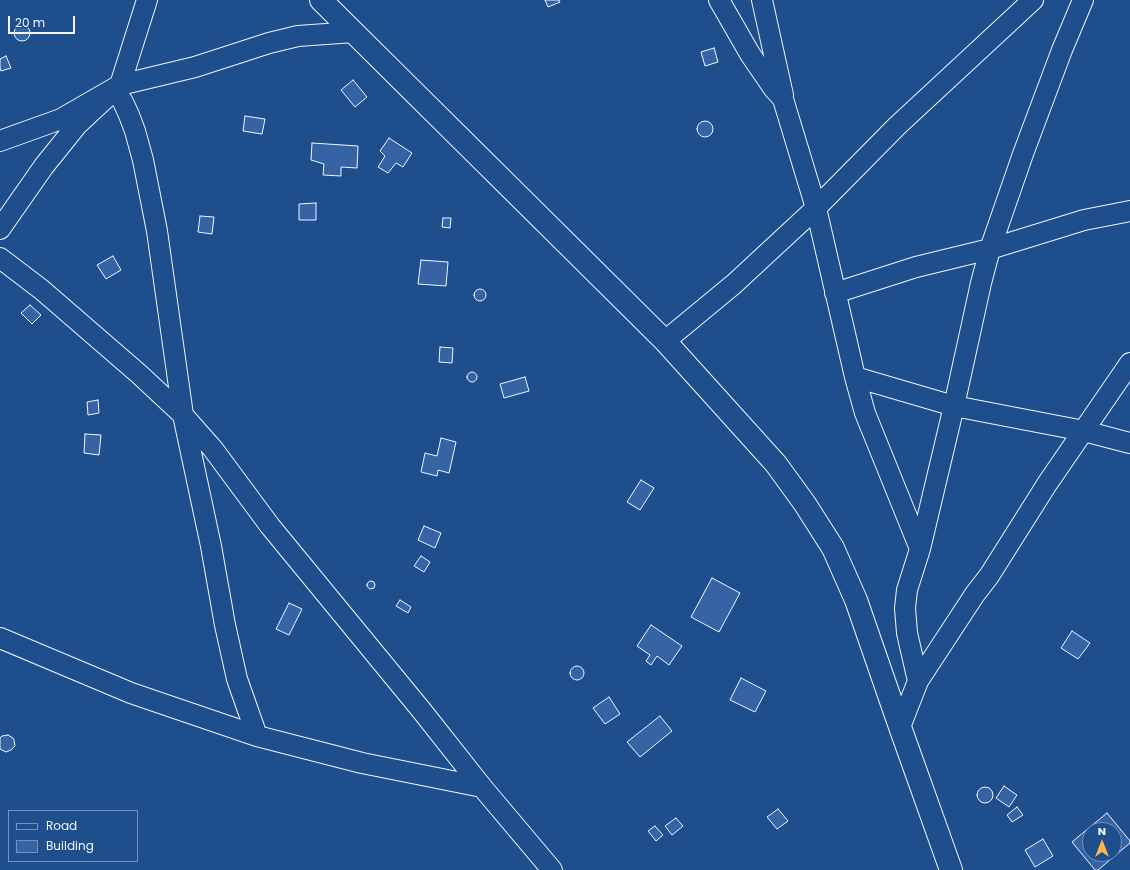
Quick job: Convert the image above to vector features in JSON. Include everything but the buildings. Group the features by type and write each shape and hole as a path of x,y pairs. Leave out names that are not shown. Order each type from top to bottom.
{"street":[{"path":"0,229 44,166 77,125 118,87 147,0"},
{"path":"321,0 665,341 776,464 805,504 833,548 856,600 951,870"},
{"path":"719,0 750,54 774,89 783,99"},
{"path":"762,0 781,82 783,99 816,208 855,377 865,413 920,549"},
{"path":"665,341 734,284 796,227 897,126 1033,0"},
{"path":"918,681 907,633 905,608 907,590 920,549 981,283 990,249 1026,147 1062,50 1083,0"},
{"path":"0,141 61,119 118,87 195,67 269,43 298,36 354,32"},
{"path":"118,87 135,131 143,160 157,231 183,415 237,679 257,736"},
{"path":"835,293 916,267 990,249 1084,220 1130,211"},
{"path":"0,258 65,309 183,415 213,449 270,526 422,711 482,787 552,870"},
{"path":"900,727 918,681 975,594 993,570 1047,484 1130,363"},
{"path":"855,377 954,406 1084,431 1130,443"},
{"path":"0,638 131,693 257,736 362,764 482,787"}]}
